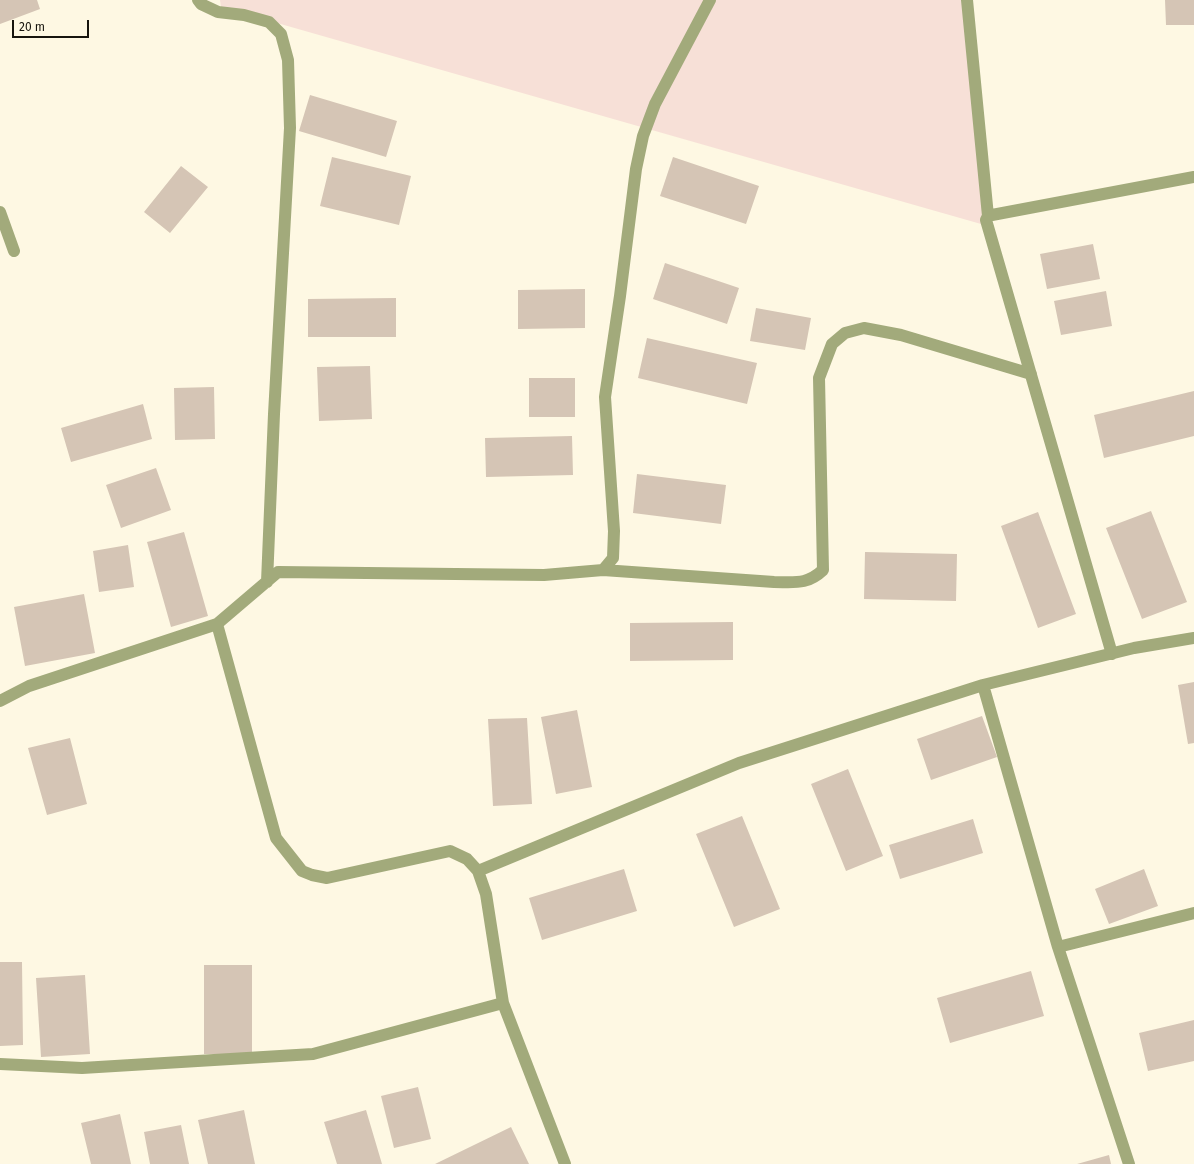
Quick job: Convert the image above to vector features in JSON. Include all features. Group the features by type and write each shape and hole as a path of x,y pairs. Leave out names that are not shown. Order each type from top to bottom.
{"street":[{"path":"198,0 201,4 218,12 244,15 269,22 281,34 288,60 290,128 274,406 267,582"},
{"path":"603,570 613,558 614,530 605,397 620,296 636,169 643,136 655,104 710,0"},
{"path":"967,0 988,216 986,220 1112,654"},
{"path":"988,216 1194,177"},
{"path":"0,212 14,251"},
{"path":"0,701 29,686 217,624 278,572 544,575 603,570 774,582 801,582 815,578 823,570 819,378 832,344 844,333 864,328 900,335 1031,374"},
{"path":"217,624 276,838 302,871 327,878 450,851 468,859 478,871 486,894 503,1003 565,1164"},
{"path":"478,871 739,763 983,685 1134,648 1194,638"},
{"path":"983,685 1058,947 1129,1164"},
{"path":"1058,947 1194,913"},
{"path":"0,1064 82,1068 313,1054 503,1003"}],"shaded area":[{"path":"220,0 970,0 988,226 221,7"}],"building":[{"path":"0,0 37,0 40,9 0,24"},
{"path":"1165,0 1194,0 1194,25 1166,25"},
{"path":"310,95 397,121 386,157 299,131"},
{"path":"332,157 411,176 399,225 320,206"},
{"path":"673,157 759,186 746,224 660,196"},
{"path":"181,166 208,187 170,233 144,212"},
{"path":"1093,244 1100,279 1047,289 1040,254"},
{"path":"665,263 739,288 727,324 653,299"},
{"path":"585,289 585,328 518,329 518,290"},
{"path":"1106,291 1112,326 1061,335 1054,301"},
{"path":"396,298 396,337 308,337 308,299"},
{"path":"756,308 811,318 805,350 750,341"},
{"path":"647,338 757,363 747,404 638,378"},
{"path":"370,366 372,419 319,421 317,367"},
{"path":"529,378 575,378 575,417 529,417"},
{"path":"214,387 215,439 175,440 174,388"},
{"path":"1194,391 1194,436 1104,458 1094,415"},
{"path":"143,404 152,439 71,462 61,428"},
{"path":"572,436 573,475 486,477 485,438"},
{"path":"156,468 171,510 121,528 106,485"},
{"path":"637,474 726,485 721,524 633,513"},
{"path":"1151,511 1187,602 1142,619 1106,528"},
{"path":"1038,512 1076,614 1038,628 1001,526"},
{"path":"184,532 208,616 171,627 147,542"},
{"path":"128,545 134,587 99,592 93,551"},
{"path":"865,552 957,554 956,601 864,599"},
{"path":"84,594 95,653 25,666 14,607"},
{"path":"733,622 733,660 630,661 630,623"},
{"path":"1194,682 1194,743 1188,744 1178,685"},
{"path":"577,710 592,787 556,794 541,717"},
{"path":"982,716 997,757 931,780 917,739"},
{"path":"527,718 532,804 493,806 488,719"},
{"path":"70,738 87,804 47,815 28,748"},
{"path":"848,769 883,856 846,871 811,784"},
{"path":"742,816 780,909 734,927 696,834"},
{"path":"973,819 983,853 900,879 889,845"},
{"path":"624,869 637,911 542,940 529,898"},
{"path":"1144,869 1158,906 1109,924 1095,889"},
{"path":"0,962 22,962 23,1045 0,1046"},
{"path":"204,965 252,965 252,1054 204,1054"},
{"path":"1031,971 1044,1016 950,1043 937,998"},
{"path":"85,975 90,1054 41,1057 36,978"},
{"path":"1194,1020 1194,1061 1148,1071 1139,1033"},
{"path":"418,1087 431,1139 394,1148 381,1096"},
{"path":"244,1110 255,1164 208,1164 198,1120"},
{"path":"366,1110 382,1164 337,1164 324,1122"},
{"path":"120,1114 131,1164 91,1164 81,1123"},
{"path":"181,1125 189,1164 150,1164 144,1132"},
{"path":"511,1127 529,1164 435,1164"},
{"path":"1109,1155 1111,1164 1077,1164"}]}
